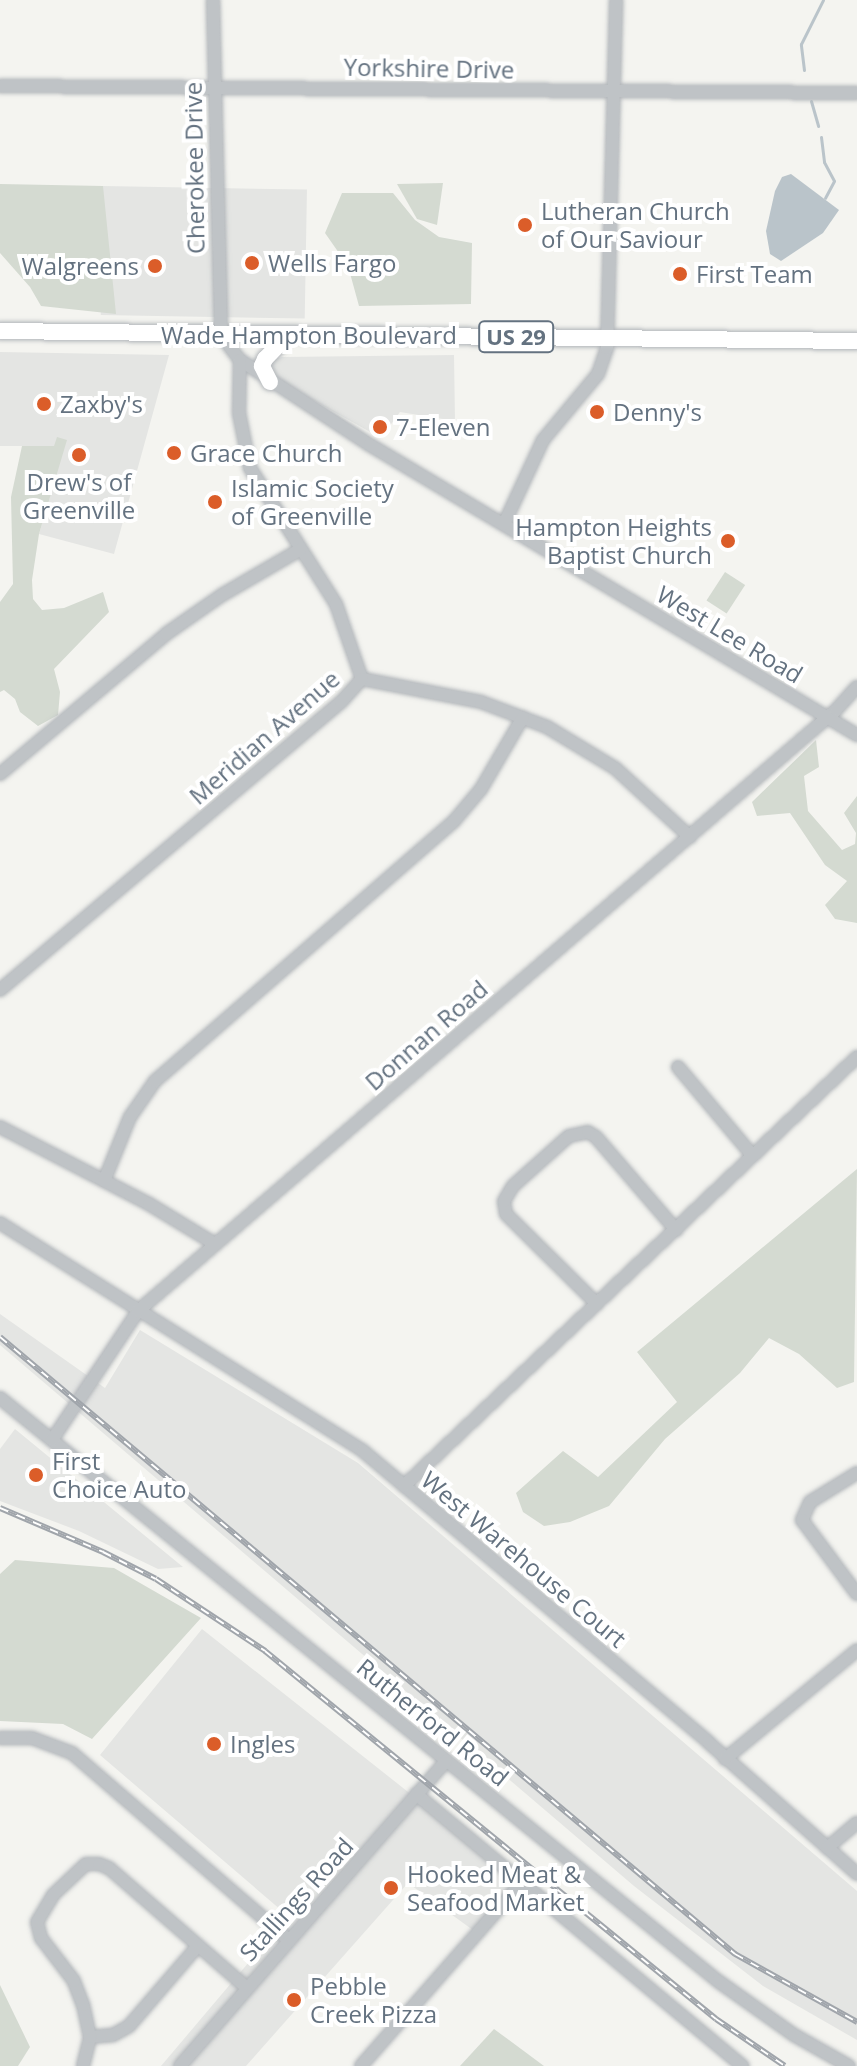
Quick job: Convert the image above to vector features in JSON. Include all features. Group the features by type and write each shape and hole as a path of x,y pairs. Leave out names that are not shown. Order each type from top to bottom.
{"main road":[{"name":"Wade Hampton Boulevard","path":"0,331 608,343 857,341"},
{"path":"270,382 262,366 287,336"}],"street":[{"name":"Cherokee Drive","path":"213,0 221,335"},
{"path":"504,524 543,440 598,374 608,343 616,0"},
{"name":"Yorkshire Drive","path":"0,86 857,93"},
{"name":"West Lee Road","path":"221,335 240,360 270,382 857,735"},
{"name":"Meridian Avenue","path":"0,990 341,702 362,679 336,604 266,498 248,460 239,413 240,360"},
{"path":"0,774 166,634 222,595 301,549"},
{"path":"362,679 481,702 523,717 571,740 615,768 690,837"},
{"name":"Donnan Road","path":"52,1440 138,1311 828,718 857,687"},
{"path":"104,1181 130,1117 155,1081 454,821 481,789 523,717"},
{"path":"404,1486 857,1057"},
{"path":"678,1067 753,1156"},
{"path":"0,1127 215,1244"},
{"path":"597,1304 506,1214 504,1201 513,1186 569,1136 588,1132 596,1137 676,1230"},
{"name":"West Warehouse Court","path":"0,1223 327,1425 404,1486 857,1874"},
{"name":"Rutherford Road","path":"0,1398 727,1988 794,2035 849,2066"},
{"path":"857,1473 810,1502 802,1520 857,1594"},
{"path":"725,1759 857,1650"},
{"path":"0,1738 32,1738 72,1753 289,1940"},
{"name":"Stallings Road","path":"180,2066 446,1761"},
{"path":"416,1794 733,2064"},
{"path":"827,1848 857,1823"},
{"path":"83,2066 90,2037 74,1981 37,1928 42,1907 73,1872 90,1863 106,1866 247,1988"},
{"path":"361,2066 522,1882"},
{"path":"90,2037 113,2035 129,2026 197,1947"}],"shaded area":[{"path":"791,174 839,210 823,233 781,261 770,254 766,231 775,191 782,177"},
{"path":"443,183 437,225 417,219 397,184"},
{"path":"0,184 103,186 116,314 41,306 30,287 0,253"},
{"path":"103,186 307,190 305,319 101,315"},
{"path":"342,193 393,193 415,220 439,237 472,243 471,304 359,306 348,266 325,233"},
{"path":"0,352 169,355 114,554 39,534 66,440 55,446 0,446"},
{"path":"454,355 455,421 400,412 381,438 250,365 282,357"},
{"path":"57,437 67,440 39,534 32,580 33,599 42,610 64,608 103,592 109,612 54,669 60,692 58,715 38,726 20,712 15,699 4,690 0,692 0,602 13,584 11,497 22,446 54,446"},
{"path":"725,572 745,585 727,614 706,601"},
{"path":"816,740 819,767 804,776 808,811 842,850 855,844 856,833 844,813 857,796 857,923 835,919 825,905 847,881 825,865 790,813 757,816 752,802"},
{"path":"857,1169 854,1382 837,1388 799,1354 769,1338 740,1373 665,1439 609,1506 570,1522 544,1526 523,1512 516,1493 563,1451 598,1477 677,1402 637,1352"},
{"path":"0,1314 105,1388 140,1330 358,1463 857,1891 857,2040 763,1986 634,1886 0,1345"},
{"name":"First Choice Auto","path":"15,1429 183,1567 158,1569 79,1531 0,1501 0,1449"},
{"path":"15,1560 114,1568 201,1618 92,1739 63,1724 0,1721 0,1574"},
{"path":"202,1629 522,1882 477,1933 408,1883 246,2066 161,2066 288,1916 100,1755"},
{"path":"0,1985 30,2047 18,2066 0,2066"},
{"path":"494,2029 544,2066 460,2066"}],"waterway":[{"path":"804,70 801,44 823,0"},
{"path":"811,101 818,126"},
{"path":"821,137 824,162 834,181 825,198"}],"railway":[{"path":"0,1337 735,1954 857,2022"},
{"path":"0,1508 103,1552 156,1579 265,1651 716,2019 785,2066"}],"place":[{"name":"Lutheran Church of Our Saviour","path":"525,225"},
{"name":"Wells Fargo","path":"252,263"},
{"name":"Walgreens","path":"155,266"},
{"name":"First Team","path":"680,274"},
{"name":"Zaxby's","path":"44,404"},
{"name":"Denny's","path":"597,412"},
{"name":"7-Eleven","path":"380,427"},
{"name":"Grace Church","path":"174,453"},
{"name":"Drew's of Greenville","path":"79,455"},
{"name":"Islamic Society of Greenville","path":"215,502"},
{"name":"Hampton Heights Baptist Church","path":"728,541"},
{"name":"First Choice Auto","path":"36,1475"},
{"name":"Ingles","path":"214,1744"},
{"name":"Hooked Meat & Seafood Market","path":"391,1888"},
{"name":"Pebble Creek Pizza","path":"294,2000"}]}
